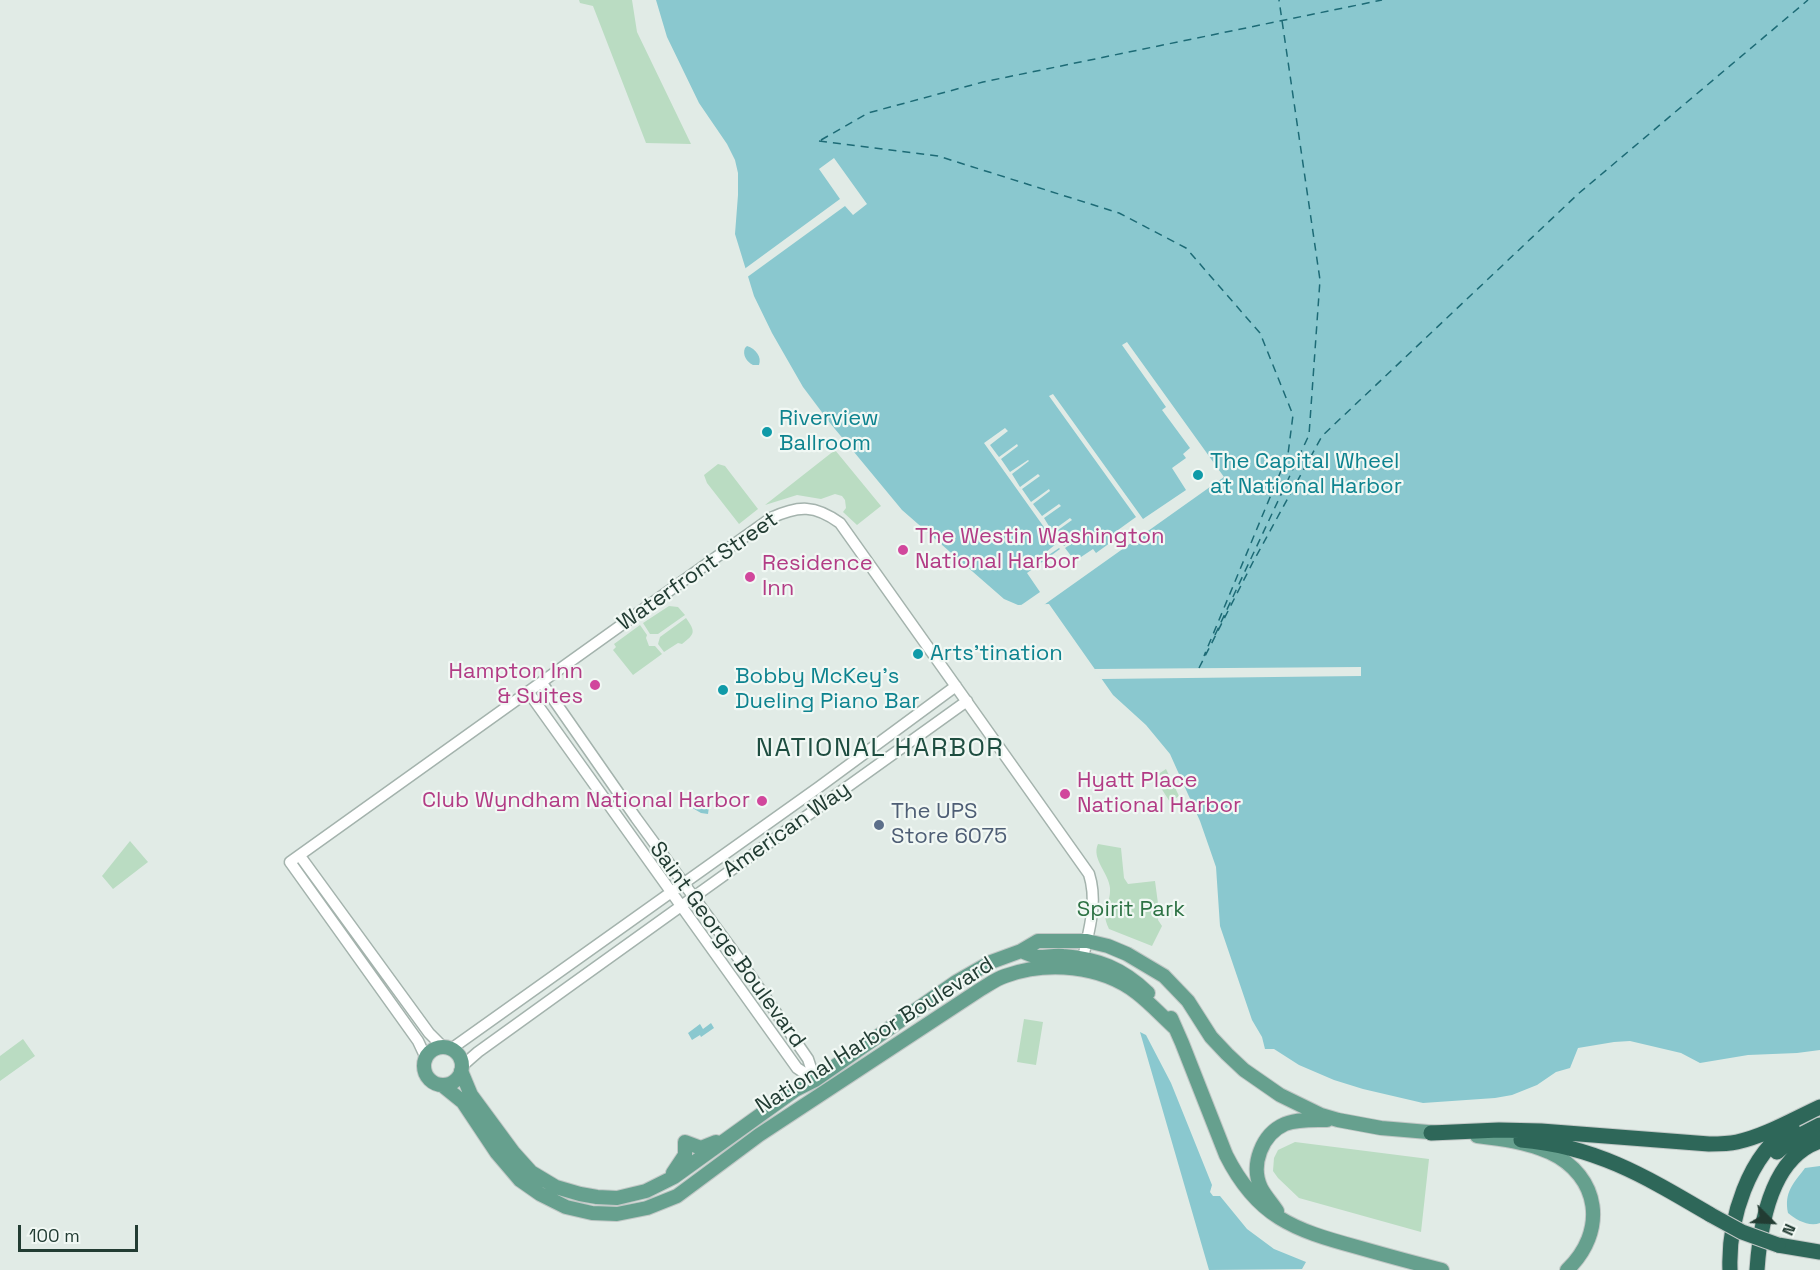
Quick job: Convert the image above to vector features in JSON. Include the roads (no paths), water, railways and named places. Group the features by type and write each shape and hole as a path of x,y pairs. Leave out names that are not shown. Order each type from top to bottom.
{"highway":[{"path":"1431,1133 1541,1131 1724,1144 1754,1137 1820,1108"},
{"path":"1730,1270 1732,1242 1740,1200 1760,1158 1785,1131 1820,1108"},
{"path":"1740,1270 1740,1244 1745,1220 1756,1185 1767,1165 1791,1140 1820,1125"},
{"path":"1511,1139 1567,1147 1608,1160 1634,1171 1742,1232 1778,1245 1820,1252"},
{"path":"1757,1270 1764,1218 1779,1179 1798,1153 1820,1141"}],"main road":[{"name":"National Harbor Boulevard","path":"461,1069 471,1095 513,1152 531,1172 556,1187 579,1194 617,1197 646,1191 674,1177 795,1090 815,1080 956,982 991,962 1021,951 1038,941 1087,941 1127,954 1164,976 1188,1001 1211,1037 1244,1070 1280,1095 1321,1115 1381,1128 1511,1139 1550,1152 1561,1159 1572,1167 1588,1190 1593,1206 1594,1223 1591,1236 1581,1255 1567,1270"},
{"name":"National Harbor Boulevard","path":"1021,951 1036,957 1059,955 1105,964 1131,977 1160,1004 1170,1017 1183,1044 1233,1170 1256,1199 1270,1212 1285,1222 1318,1237 1442,1270"},
{"name":"National Harbor Boulevard","path":"442,1085 463,1102 497,1153 520,1180 540,1194 566,1207 592,1213 616,1214 647,1208 677,1196 759,1135 981,989 1003,977 1028,969 1057,967 1101,974 1136,992 1174,1027"},
{"path":"447,1048 458,1054 461,1069 456,1080 442,1085 428,1077 424,1065 432,1051 447,1048"},
{"name":"National Harbor Boulevard","path":"759,1135 770,1121 807,1095 815,1080"},
{"path":"1285,1222 1261,1187 1257,1164 1260,1150 1267,1139 1285,1124 1308,1120 1338,1120"},
{"path":"662,1183 685,1155 685,1142 701,1148 729,1137"},
{"path":"1382,1254 1423,1270"}],"street":[{"name":"Waterfront Street","path":"295,859 771,518 798,508 814,509 840,523 1089,874 1094,895 1083,958"},
{"name":"Saint George Boulevard","path":"542,683 762,992 808,1059 815,1080"},
{"name":"American Way","path":"447,1048 810,794 956,686"},
{"name":"Saint George Boulevard","path":"529,693 797,1068 815,1080"},
{"name":"American Way","path":"461,1069 487,1046 967,701"},
{"path":"295,859 429,1034 447,1048"},
{"path":"295,859 418,1041 426,1058"},
{"path":"749,1002 762,992"}],"water":[{"path":"656,0 1820,0 1820,1050 1748,1055 1700,1063 1681,1053 1630,1041 1614,1042 1578,1048 1570,1068 1556,1072 1537,1085 1512,1095 1423,1103 1334,1080 1299,1065 1274,1049 1265,1049 1262,1037 1252,1020 1220,926 1216,867 1200,821 1170,754 1146,725 1113,695 1049,604 1018,605 1004,599 902,510 803,387 754,296 735,234 738,173 735,160 699,103 667,37"},
{"path":"747,346 758,354 759,365 753,365 746,358 744,351"},
{"path":"694,801 709,807 708,814 689,806"},
{"path":"711,1023 714,1028 692,1040 688,1033 700,1024 703,1029"},
{"path":"1140,1032 1146,1035 1171,1083 1212,1185 1210,1192 1213,1196 1220,1196 1247,1229 1274,1249 1306,1262 1302,1269 1209,1270"},
{"path":"1820,1166 1820,1223 1807,1223 1788,1213 1788,1194 1805,1168"}],"place":[{"name":"Riverview Ballroom","path":"767,432"},
{"name":"The Capital Wheel at National Harbor","path":"1198,475"},
{"name":"The Westin Washington National Harbor","path":"903,550"},
{"name":"Residence Inn","path":"750,577"},
{"name":"Arts’tination","path":"918,654"},
{"name":"Hampton Inn & Suites","path":"595,685"},
{"name":"Bobby McKey's Dueling Piano Bar","path":"723,690"},
{"name":"Hyatt Place National Harbor","path":"1065,794"},
{"name":"Club Wyndham National Harbor","path":"762,801"},
{"name":"The UPS Store 6075","path":"879,825"}],"district":[{"name":"NATIONAL HARBOR","path":"880,749"}],"park label":[{"name":"Spirit Park","path":"1131,910"}]}
